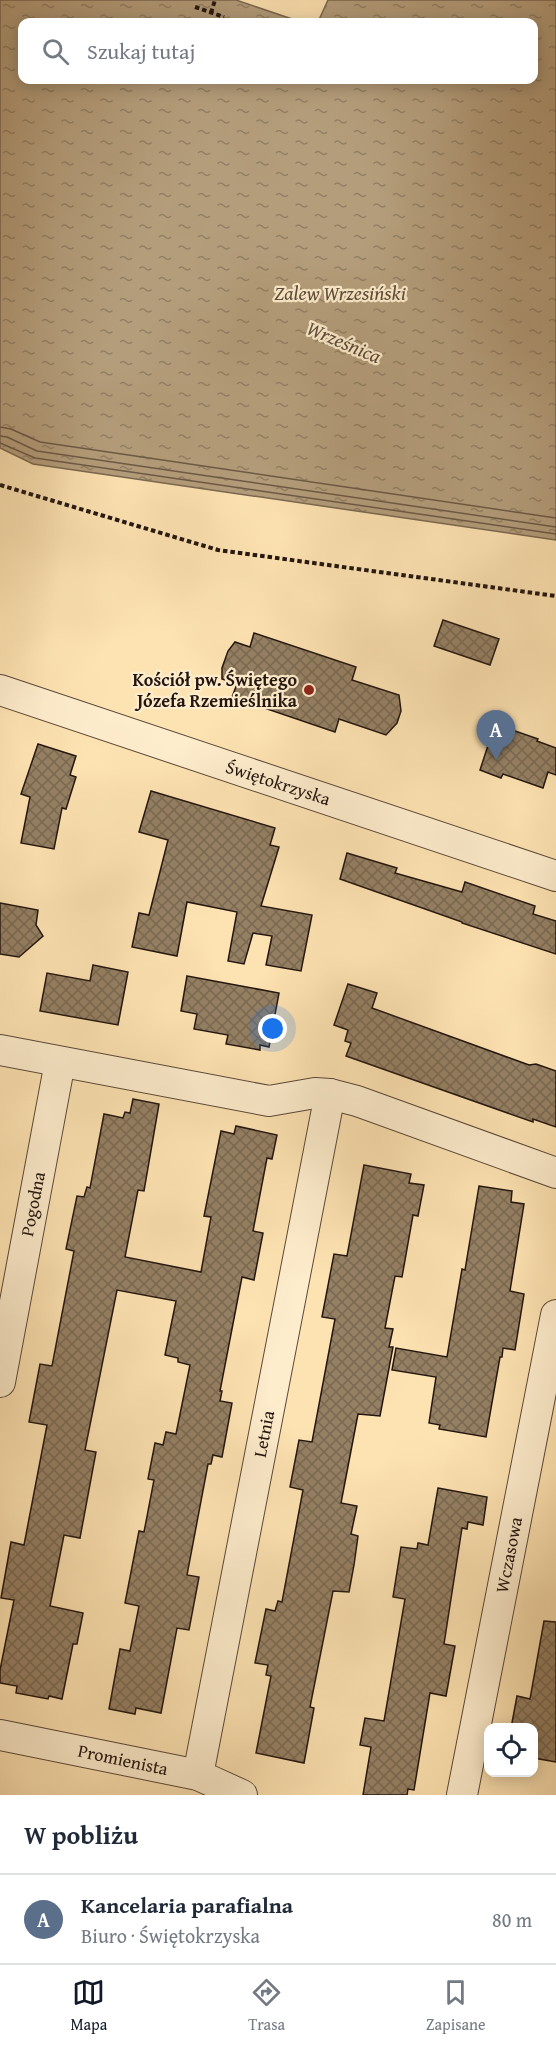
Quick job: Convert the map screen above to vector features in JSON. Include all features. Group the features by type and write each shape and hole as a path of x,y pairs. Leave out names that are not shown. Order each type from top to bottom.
{"street":[{"name":"Świętokrzyska","path":"0,690 556,876"},
{"path":"0,1050 269,1101 315,1093 330,1094 357,1101 556,1173"},
{"name":"Pogodna","path":"0,1382 60,1062"},
{"name":"Letnia","path":"198,1775 330,1094"},
{"name":"Wczasowa","path":"462,1795 556,1316"},
{"name":"Promienista","path":"0,1735 198,1775 242,1795"}],"path":[{"path":"211,12 215,0"},
{"path":"195,7 224,17"},
{"path":"0,485 218,550 556,596"}],"water":[{"name":"Zalew Wrzesiński","path":"0,0 236,0 289,18 18,18 18,84 538,84 538,18 320,18 328,0 556,0 556,540 33,464 0,448"}],"building":[{"path":"443,620 499,639 490,665 434,646"},
{"name":"Kościół pw. Świętego Józefa Rzemieślnika","path":"254,633 356,667 352,680 399,695 401,711 397,723 386,735 339,719 335,732 232,697 237,684 222,679 222,668 228,651 235,642 250,647"},
{"path":"495,724 556,748 556,775 548,772 543,788 503,774 501,778 480,770"},
{"path":"38,744 76,756 70,775 76,777 66,809 62,808 54,849 21,843 30,797 21,794"},
{"path":"151,791 275,828 270,845 279,847 261,906 312,915 301,971 266,965 272,936 253,933 244,964 228,961 237,912 187,902 177,956 132,947 139,913 149,915 168,840 139,832"},
{"path":"347,853 397,868 395,873 462,892 465,882 535,906 533,914 556,921 556,954 340,879"},
{"path":"0,903 38,910 36,925 43,936 19,957 0,954"},
{"path":"93,965 128,972 118,1025 40,1011 47,973 90,981"},
{"path":"187,976 279,993 269,1047 260,1045 260,1050 226,1044 228,1035 194,1029 197,1014 181,1011"},
{"path":"348,984 377,993 372,1008 529,1065 536,1064 556,1071 556,1127 533,1119 533,1122 346,1056 351,1043 345,1041 348,1030 334,1025"},
{"path":"133,1099 159,1104 144,1191 138,1190 125,1257 201,1272 211,1217 204,1216 221,1131 234,1134 236,1126 277,1135 272,1159 267,1158 253,1231 263,1233 254,1280 242,1277 220,1391 222,1391 220,1401 232,1403 222,1457 213,1455 211,1464 208,1464 187,1575 199,1577 189,1630 177,1628 161,1713 136,1708 135,1714 109,1709 120,1649 130,1651 139,1606 125,1603 139,1531 144,1532 154,1480 148,1479 155,1443 163,1445 166,1432 176,1434 190,1365 178,1362 178,1358 165,1355 176,1301 117,1290 85,1450 96,1452 80,1538 64,1535 50,1606 83,1613 77,1644 73,1644 62,1699 49,1696 48,1699 16,1693 17,1686 0,1683 0,1670 14,1600 1,1598 11,1542 24,1545 47,1425 29,1422 40,1364 52,1366 74,1251 66,1249 77,1196 84,1197 87,1187 90,1188 104,1114 123,1118 125,1112 130,1113"},
{"path":"364,1165 411,1174 409,1183 424,1185 418,1216 413,1215 402,1277 395,1276 385,1328 393,1329 389,1347 393,1347 380,1416 358,1414 341,1503 357,1506 351,1534 358,1536 354,1565 349,1592 333,1591 310,1707 314,1708 304,1763 256,1753 271,1676 266,1675 268,1665 255,1663 266,1609 275,1611 278,1601 282,1602 303,1490 290,1487 299,1440 312,1442 335,1319 322,1317 334,1254 347,1256"},
{"path":"479,1186 512,1191 511,1202 524,1204 510,1291 524,1294 515,1350 503,1348 502,1357 500,1357 486,1437 439,1429 440,1425 429,1423 436,1377 392,1370 396,1348 447,1357"},
{"path":"438,1488 487,1497 483,1525 468,1522 467,1529 462,1528 444,1644 455,1646 446,1696 430,1693 414,1790 408,1789 407,1795 363,1795 371,1747 360,1745 365,1718 384,1721 405,1599 393,1597 401,1547 417,1549 418,1543 428,1545"},
{"path":"544,1621 556,1622 556,1762 538,1759 538,1723 512,1723 517,1696 530,1699"}],"place":[{"name":"Kościół pw. Świętego Józefa Rzemieślnika","path":"309,690"},
{"name":"Kancelaria parafialna","path":"496,760"}],"water label":[{"name":"Wrześnica","path":"344,342"}]}
